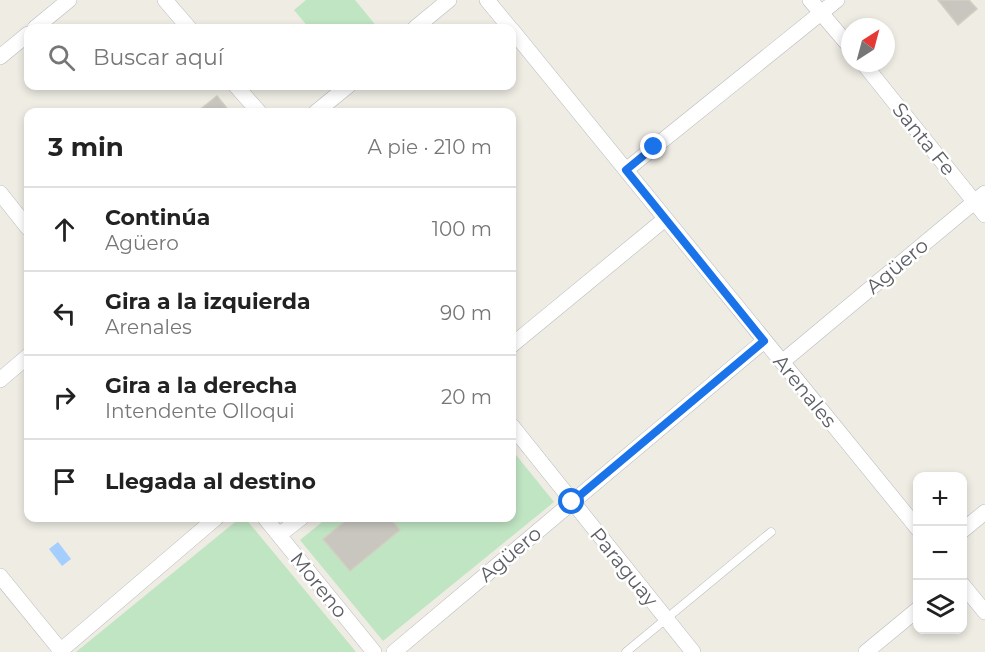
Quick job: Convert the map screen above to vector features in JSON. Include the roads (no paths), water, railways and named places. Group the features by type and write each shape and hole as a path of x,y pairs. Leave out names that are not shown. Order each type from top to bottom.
{"street":[{"path":"40,24 69,0"},
{"path":"165,0 186,24"},
{"path":"420,24 449,0"},
{"name":"Arenales","path":"487,0 507,24"},
{"path":"810,0 841,36"},
{"path":"626,170 837,0"},
{"name":"Arenales","path":"516,35 916,526"},
{"path":"0,57 24,37"},
{"name":"Santa Fe","path":"871,72 980,197 985,215"},
{"path":"240,90 255,108"},
{"path":"321,108 343,90"},
{"path":"0,193 24,223"},
{"name":"Agüero","path":"782,362 980,197"},
{"path":"516,342 665,219"},
{"name":"Agüero","path":"394,652 764,341"},
{"path":"0,380 24,359"},
{"name":"Paraguay","path":"516,431 693,652"},
{"path":"967,528 985,512"},
{"path":"0,576 61,652 211,522"},
{"name":"Moreno","path":"268,522 374,652"},
{"path":"279,536 296,522"},
{"path":"967,589 985,612"},
{"path":"866,652 913,613"}],"lane":[{"path":"626,652 771,532"}],"water":[{"path":"58,542 71,559 62,566 49,549"}]}
